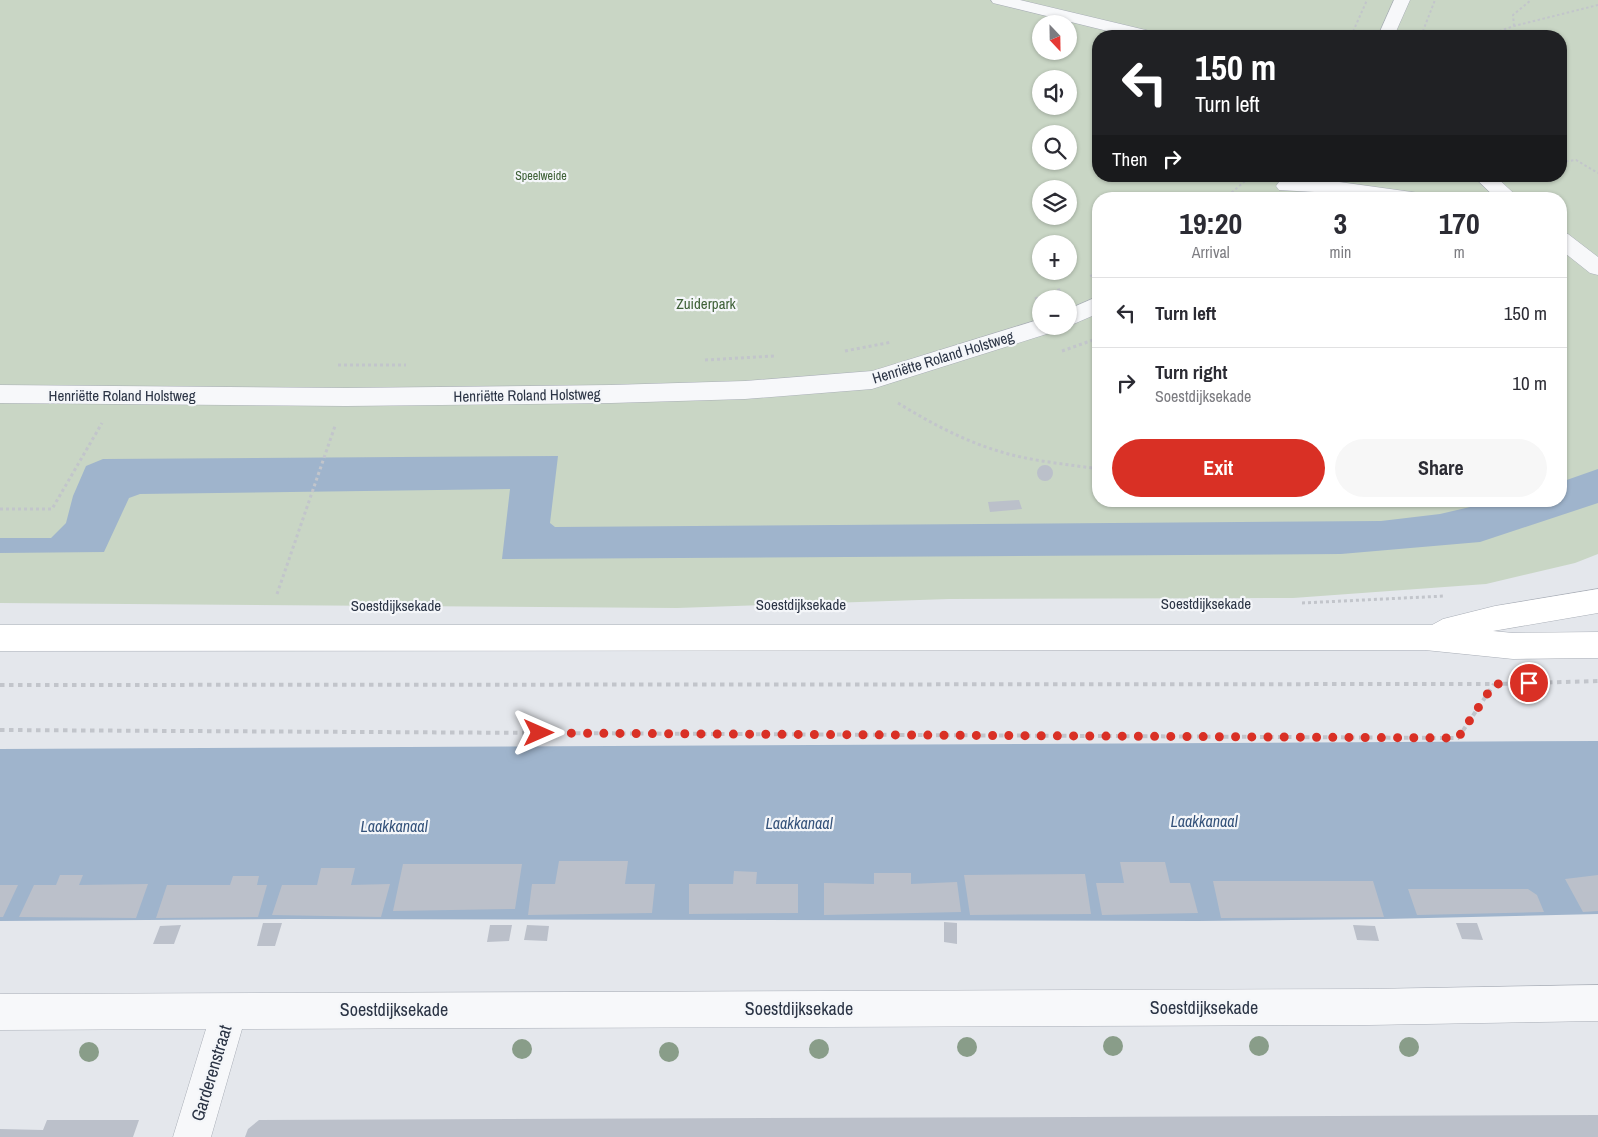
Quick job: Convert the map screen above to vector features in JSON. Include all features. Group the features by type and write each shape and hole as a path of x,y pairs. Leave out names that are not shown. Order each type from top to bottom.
{"main road":[{"path":"1425,637 1495,618 1598,601"},
{"path":"0,638 1425,637 1513,646 1598,645"}],"street":[{"path":"999,0 1123,30"},
{"path":"1389,30 1402,0"},
{"path":"1278,192 1289,182"},
{"path":"1297,182 1368,192"},
{"path":"1490,182 1502,192"},
{"path":"1567,245 1598,268"},
{"path":"1077,314 1092,307"},
{"name":"Henriëtte Roland Holstweg","path":"0,394 346,397 612,394 745,390 872,380 1032,330"},
{"name":"Soestdijksekade","path":"0,1012 1369,1007 1598,1003"},
{"name":"Garderenstraat","path":"192,1137 230,1010"}],"path":[{"path":"1354,30 1367,0"},
{"path":"1423,30 1435,0"},
{"path":"1514,26 1513,15 1531,0"},
{"path":"1502,30 1598,5"},
{"path":"1567,161 1576,160 1598,173"},
{"path":"1234,192 1246,182"},
{"path":"1082,280 1092,276"},
{"path":"1031,300 1066,287"},
{"path":"843,351 900,340"},
{"path":"862,348 872,380 894,400 932,424 987,447 1012,455 1092,468"},
{"path":"699,360 776,356"},
{"path":"329,366 407,365"},
{"path":"0,509 52,509 118,395"},
{"path":"277,594 335,427"},
{"path":"1292,603 1449,596"},
{"path":"0,685 1494,684 1598,681"},
{"path":"0,730 1458,738 1494,684"}],"green space":[{"name":"Zuiderpark","path":"0,0 1598,0 1598,554 1575,563 1486,584 1293,598 949,599 677,608 0,603"}],"water":[{"path":"558,456 550,523 555,527 1381,521 1440,514 1470,507 1567,507 1567,480 1598,469 1598,503 1480,542 1341,554 502,559 510,489 140,494 129,498 104,552 0,553 0,538 51,538 66,523 73,496 86,466 103,459"},
{"name":"Laakkanaal","path":"1598,741 1598,914 1198,921 290,919 0,921 0,749"}],"building":[{"path":"1042,465 1048,465 1053,470 1051,479 1042,481 1037,476 1037,470"},
{"path":"1019,500 1022,509 990,512 988,502"},
{"path":"559,861 628,861 625,884 655,884 652,913 528,915 532,884 555,884"},
{"path":"1120,862 1165,862 1170,883 1190,883 1198,913 1102,915 1096,883 1124,883"},
{"path":"403,864 522,864 515,909 393,911"},
{"path":"321,868 355,868 351,885 390,884 381,917 272,915 282,885 317,885"},
{"path":"734,871 757,872 756,884 798,884 798,913 689,914 689,884 733,884"},
{"path":"874,873 911,873 911,884 957,882 961,912 824,915 824,883 874,884"},
{"path":"1085,874 1091,914 970,915 964,875"},
{"path":"60,875 83,875 79,885 148,884 136,918 19,917 34,885 56,885"},
{"path":"1598,875 1598,911 1583,912 1565,879"},
{"path":"233,876 259,876 257,885 267,885 258,917 156,918 167,885 230,885"},
{"path":"1213,881 1373,881 1384,917 1221,918"},
{"path":"0,885 18,885 3,917 0,917"},
{"path":"1408,889 1528,889 1537,895 1544,912 1417,915"},
{"path":"944,922 957,923 957,944 944,942"},
{"path":"263,923 282,923 275,946 257,946"},
{"path":"1456,923 1477,923 1483,940 1462,939"},
{"path":"181,925 174,944 153,944 160,926"},
{"path":"490,925 512,925 509,941 487,942"},
{"path":"527,925 549,926 547,941 524,940"},
{"path":"1353,925 1375,926 1379,941 1357,940"},
{"path":"1598,1115 1598,1137 245,1137 248,1129 259,1120"},
{"path":"47,1120 139,1120 133,1137 0,1137 0,1129 43,1130"}],"route":[{"path":"539,733 1458,738 1494,684 1529,683"}],"park label":[{"name":"Speelweide","path":"541,176"}]}
